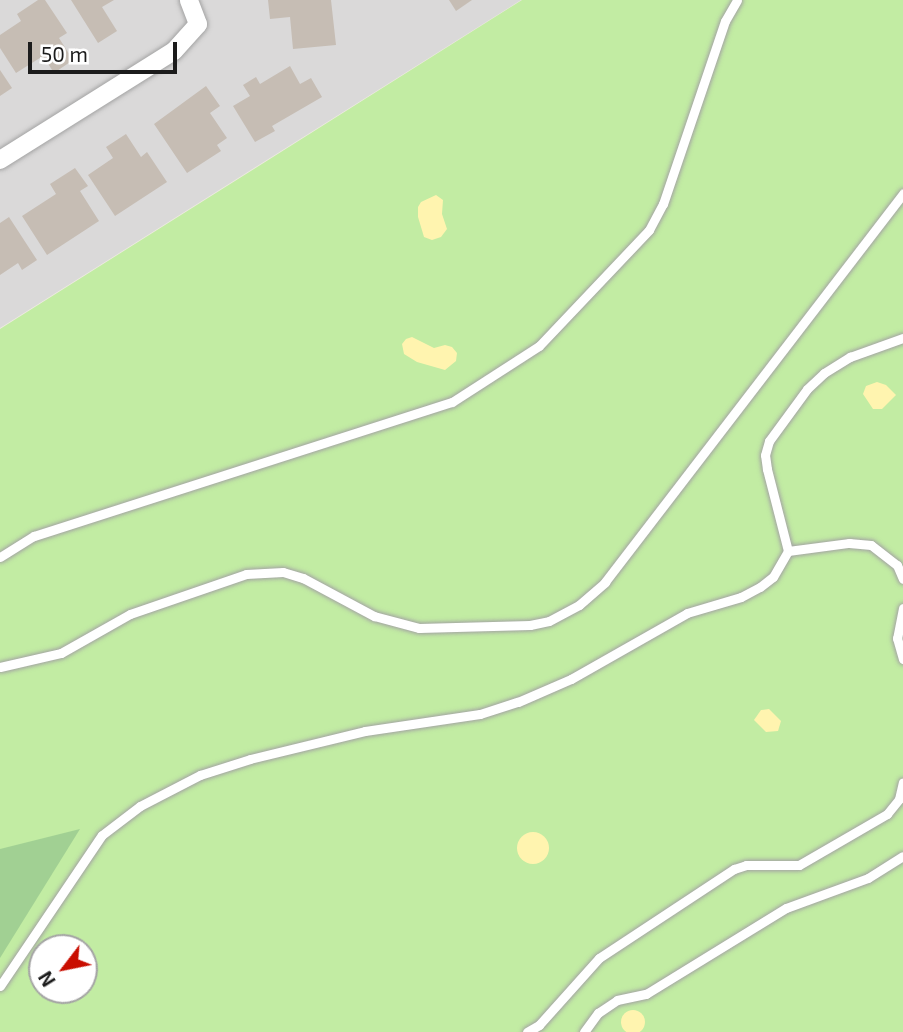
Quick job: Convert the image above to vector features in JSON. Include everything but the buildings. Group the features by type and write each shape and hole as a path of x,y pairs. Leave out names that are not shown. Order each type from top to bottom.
{"street":[{"path":"0,160 173,51 198,24 189,0"}],"lane":[{"path":"0,557 34,536 452,402 539,346 649,230 663,204 725,21 737,0"},
{"path":"0,667 61,653 130,614 246,574 283,572 303,578 374,616 419,628 530,625 548,621 579,605 605,582 903,193"},
{"path":"0,986 90,850 102,835 140,806 200,775 250,759 365,731 480,714 518,702 571,679 687,613 751,592 773,577 788,551 767,469 765,454 769,440 807,389 824,373 850,357 903,338"},
{"path":"788,551 849,543 871,545 897,565 903,579"},
{"path":"903,608 897,638 903,659"},
{"path":"527,1032 539,1025 598,958 734,869 746,865 799,865 832,846 887,814 899,799 903,782"},
{"path":"584,1032 598,1013 617,1000 646,994 786,908 868,877 903,856"}],"shaded area":[{"path":"0,0 521,0 0,328"}],"green space":[{"path":"522,0 903,0 903,1032 0,1032 0,329"},
{"path":"80,829 0,958 0,849"}],"sand":[{"path":"436,195 443,200 442,214 447,229 441,237 432,240 424,237 418,207 421,202"},
{"path":"412,337 434,348 445,345 452,347 457,353 456,361 445,370 417,362 404,354 402,344"},
{"path":"877,382 886,385 896,395 882,409 873,409 863,394 866,386"},
{"path":"769,709 781,721 778,731 766,732 754,720 761,710"},
{"path":"533,832 545,836 549,848 545,860 533,864 521,860 517,848 521,836"},
{"path":"633,1010 644,1017 645,1022 638,1033 633,1034 622,1027 621,1022 628,1011"}]}
